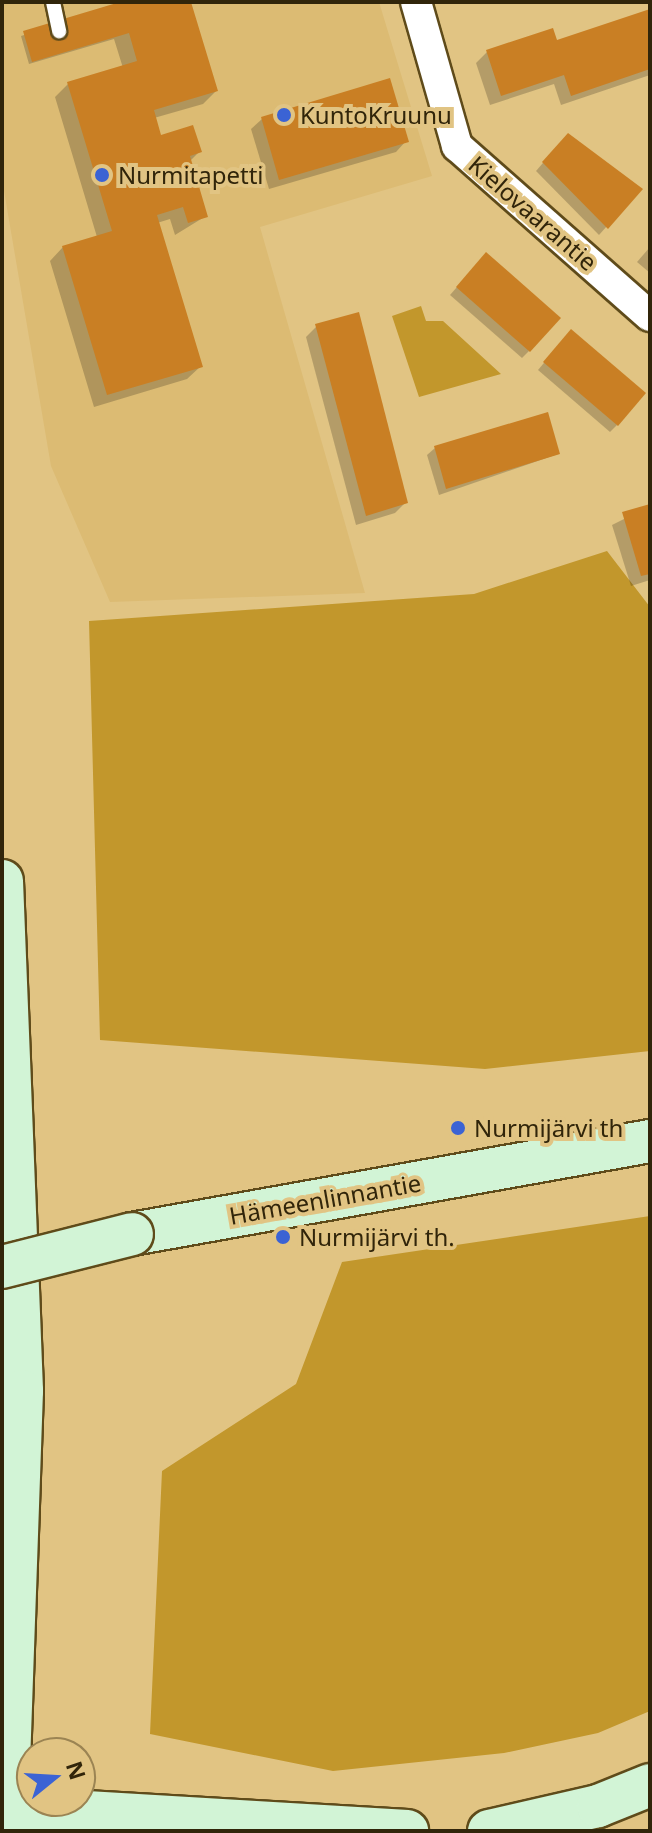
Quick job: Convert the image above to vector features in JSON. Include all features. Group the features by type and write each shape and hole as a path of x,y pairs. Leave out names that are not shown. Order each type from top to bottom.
{"main road":[{"path":"2,881 22,1391 6,1815 407,1831"},
{"name":"Hämeenlinnantie","path":"2,1267 132,1234 650,1141"},
{"path":"489,1831 598,1806 650,1785"}],"street":[{"name":"Kielovaarantie","path":"416,2 457,146 650,316"}],"lane":[{"path":"53,2 59,31"}],"shaded area":[{"path":"2,2 379,2 432,176 260,227 365,593 110,602 51,466 2,179"},
{"path":"421,306 426,321 443,321 501,374 419,397 392,316"},
{"path":"607,551 650,607 650,1051 485,1069 100,1040 89,621 474,594"},
{"path":"650,1216 650,1711 598,1733 504,1753 333,1771 150,1734 162,1471 296,1384 342,1262"}],"building":[{"path":"120,2 191,2 218,91 154,110 161,135 193,125 202,152 190,156 208,217 188,223 183,207 157,215 203,367 107,395 62,246 112,231 67,82 137,61 129,33 32,62 23,31"},
{"path":"650,9 650,69 571,96 564,75 501,96 486,50 553,28 557,40"},
{"path":"390,78 409,142 279,180 261,117"},
{"path":"568,133 643,189 608,229 542,162"},
{"path":"486,252 561,318 530,352 456,287"},
{"path":"359,312 408,503 366,516 315,324"},
{"path":"571,329 646,393 618,426 543,362"},
{"path":"548,412 560,454 446,489 434,446"},
{"path":"650,504 650,574 641,576 622,512"}],"place":[{"name":"KuntoKruunu","path":"284,115"},
{"name":"Nurmitapetti","path":"102,175"},
{"name":"Nurmijärvi th","path":"458,1128"},
{"name":"Nurmijärvi th.","path":"283,1237"}]}
